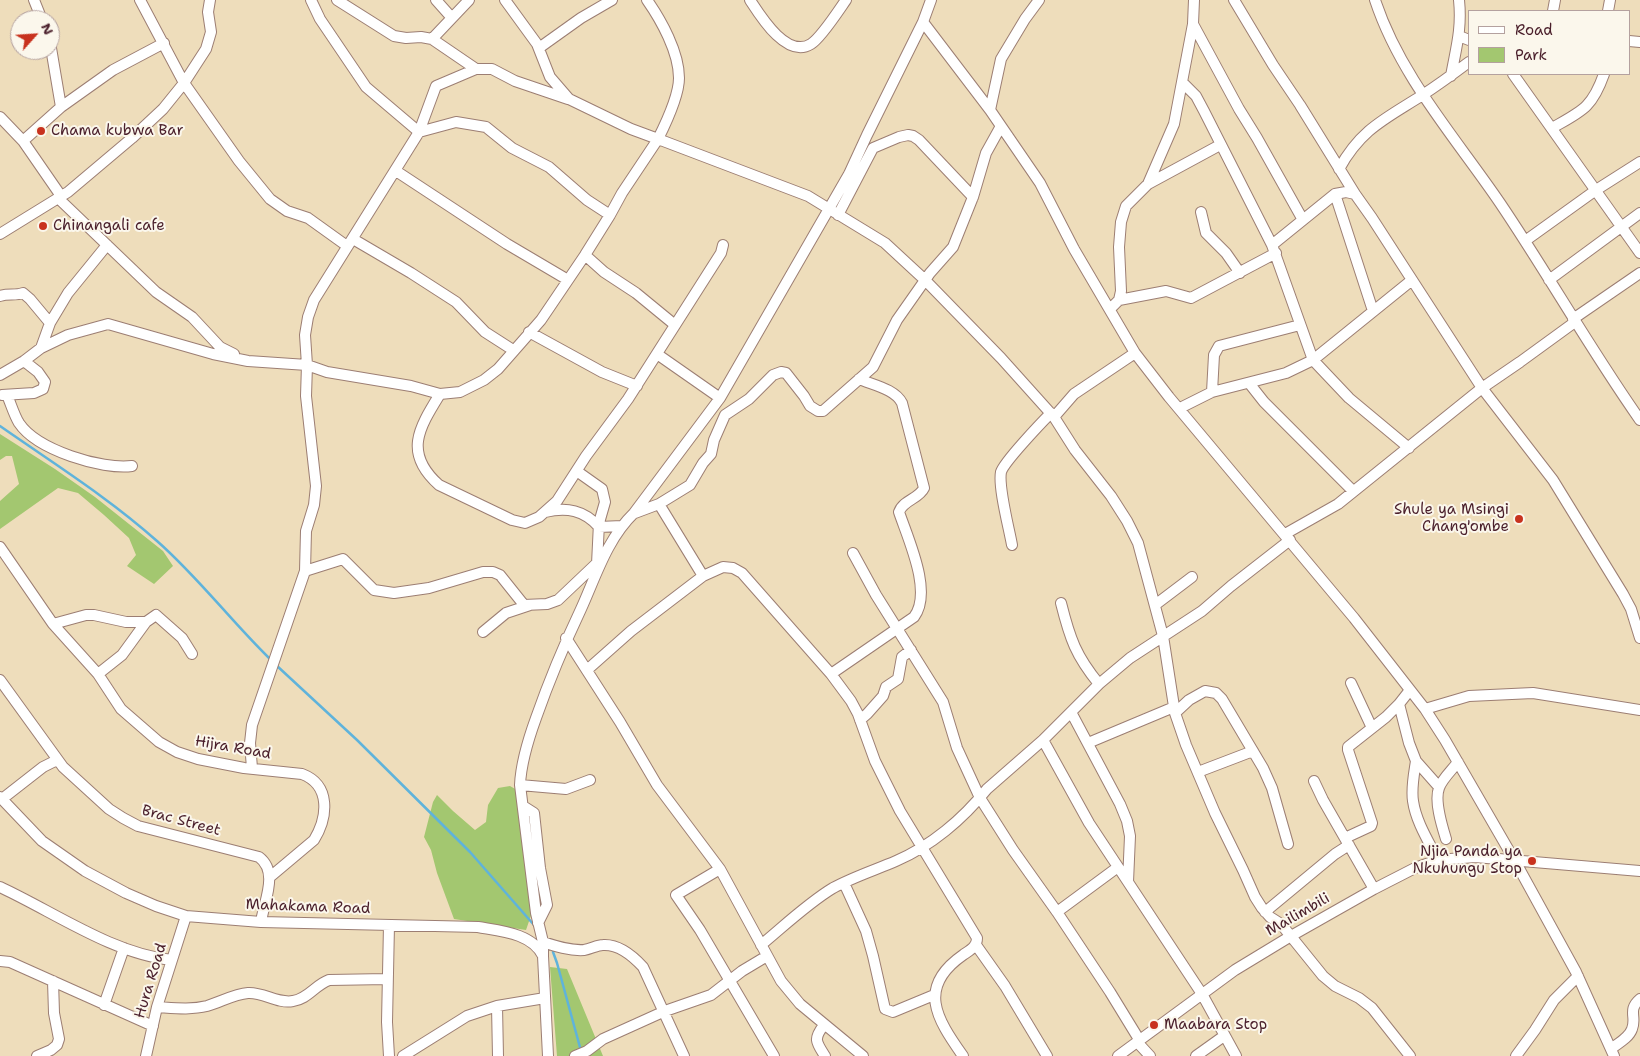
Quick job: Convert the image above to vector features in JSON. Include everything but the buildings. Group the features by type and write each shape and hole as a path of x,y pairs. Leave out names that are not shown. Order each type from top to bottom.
{"street":[{"path":"140,0 184,82 239,161 270,199 287,211 308,218 350,243 411,273 456,302 485,332 513,350"},
{"path":"0,234 60,197 132,138 163,108 201,58 211,32 208,12 210,0"},
{"path":"312,0 320,19 366,87 419,132"},
{"path":"338,0 394,36 432,39 476,69"},
{"path":"436,0 452,18"},
{"path":"432,39 469,0"},
{"path":"505,0 532,36 550,77 569,99"},
{"path":"538,48 581,18 612,0"},
{"path":"0,375 24,361 41,348 68,335 108,324 213,354 248,361 307,365 327,372 411,386 440,394 460,392 484,380 498,368 541,320 585,256 622,193 658,139 672,111 680,78 674,52 659,17 647,0"},
{"path":"750,0 764,22 784,42 797,47 811,44 834,18 846,0"},
{"path":"834,212 867,135 923,22 931,0"},
{"path":"990,110 1001,59 1039,0"},
{"path":"1148,184 1174,124 1193,24 1194,0"},
{"path":"1234,0 1272,65 1300,105 1355,194 1482,388 1553,480 1623,594 1631,610 1640,638"},
{"path":"1375,0 1383,24 1422,95 1499,202 1640,420"},
{"path":"1450,76 1464,38 1459,0"},
{"path":"923,22 990,110 1040,182 1074,249 1135,353 1288,537 1425,709 1515,861 1578,976 1612,1053 1631,1032 1633,1026 1633,1007 1640,999"},
{"path":"1193,24 1303,220"},
{"path":"23,142 61,107 113,70 164,43"},
{"path":"53,60 61,107"},
{"path":"1339,169 1351,148 1371,128 1468,63"},
{"path":"252,768 250,743 252,725 305,571 306,531 314,505 316,486 306,396 307,365 304,335 308,317 314,300 419,132 436,86 476,69 496,70 515,81 569,99 631,129 808,196 885,243 925,280 1001,358 1052,415 1074,450 1111,496 1138,544 1163,636 1174,710 1186,745 1215,813 1255,897 1265,912 1281,924 1323,976 1335,986 1359,998 1372,1008 1410,1056"},
{"path":"1514,75 1640,253"},
{"path":"1552,128 1582,111 1591,103 1604,75"},
{"path":"1182,82 1196,96 1274,249 1313,360 1349,398 1409,448"},
{"path":"0,117 23,142 60,197 107,245 156,292 192,317 220,347 248,361"},
{"path":"419,132 456,122 486,127 512,148 549,167 587,200 610,215"},
{"path":"634,513 659,504 694,480 703,463 711,454 714,440 725,415 749,399 773,374 777,372 786,373 810,406 818,411 826,409 873,367 897,320 925,280 953,248 973,197 986,152 1001,126"},
{"path":"548,1056 542,942 520,785 524,755 544,694 566,638 597,575 606,550 622,526 634,513 720,398 873,148 899,137 913,136 973,197"},
{"path":"1120,300 1119,247 1121,222 1126,206 1148,184 1220,145"},
{"path":"1524,241 1596,190 1640,162"},
{"path":"396,171 508,244 568,280"},
{"path":"1110,309 1120,300 1166,291 1191,298 1240,273 1274,249 1303,220 1335,194 1346,192 1355,194"},
{"path":"1335,194 1373,311"},
{"path":"1201,212 1206,233 1226,253 1240,273"},
{"path":"1549,280 1640,213"},
{"path":"41,348 50,323 68,293 107,245"},
{"path":"440,394 419,431 419,458 432,479 439,485 512,520 526,523 539,517 557,501 578,472 586,456 637,386 720,253 722,245"},
{"path":"585,256 604,272 636,293 675,325"},
{"path":"761,945 832,888 898,860 921,848 944,832 980,798 987,788 1043,740 1099,684 1130,658 1202,611 1288,537 1338,504 1409,448 1438,421 1640,273"},
{"path":"1180,408 1212,392 1286,373 1313,360 1412,280"},
{"path":"0,296 23,294 30,299 50,323"},
{"path":"1212,392 1214,354 1219,346 1300,325"},
{"path":"529,332 602,372 637,386"},
{"path":"1012,545 1002,491 1001,473 1005,465 1035,429 1074,394 1135,353"},
{"path":"657,354 720,398"},
{"path":"24,361 38,372 44,382 43,389 34,394 3,395 20,424 32,435 51,447 74,458 117,467 132,466"},
{"path":"831,674 914,617 920,610 921,604 921,590 916,564 899,512 901,507 922,492 924,488 923,479 899,397 859,379"},
{"path":"1249,383 1264,402 1353,491"},
{"path":"578,472 602,489 605,502 599,527 597,575"},
{"path":"659,504 703,576"},
{"path":"544,513 564,509 578,512 591,518 599,527"},
{"path":"599,527 622,526"},
{"name":"Hijra Road","path":"0,547 53,624 98,674 121,709 159,742 177,752 198,759 244,768 302,774 311,777 317,783 323,794 323,823 314,840 270,877"},
{"path":"852,553 943,702 957,748 980,798 1013,850 1057,912 1139,1042 1150,1056"},
{"path":"305,571 343,559 374,590 394,593 429,588 482,572 492,572 500,575 524,605 547,604 558,600 598,563"},
{"path":"587,670 631,631 703,576 723,567 733,568 742,573 831,674 851,701 884,780 900,812 977,938 976,945 1005,986 1047,1056"},
{"path":"1154,605 1192,577"},
{"path":"1061,603 1074,647 1084,666 1099,684"},
{"path":"483,632 506,612 533,604"},
{"path":"53,624 86,615 126,622 146,622"},
{"path":"98,674 122,655 146,622 156,615 182,638 192,654"},
{"path":"566,638 620,722 657,785 720,869 780,981 800,1004 863,1056"},
{"path":"860,720 883,696 886,687 898,680 902,657 911,650"},
{"name":"Brac Street","path":"0,680 57,760 109,809 138,826 259,857 268,866 270,877"},
{"path":"1351,683 1372,728"},
{"path":"1265,912 1372,823 1348,750 1351,744 1399,704 1410,690"},
{"path":"1088,743 1174,710 1205,691 1216,693 1264,768 1272,788 1288,844"},
{"path":"1425,709 1469,696 1533,693 1640,710"},
{"path":"1399,704 1409,743 1416,761 1439,786"},
{"path":"1071,712 1120,804 1127,821 1130,836 1128,882"},
{"path":"1043,740 1089,823 1202,994 1236,1056"},
{"path":"1198,772 1253,751"},
{"path":"1,798 57,760"},
{"path":"1416,761 1413,801 1418,818 1438,860"},
{"path":"1446,839 1441,823 1437,796 1439,786 1458,762"},
{"path":"520,785 566,789 590,780"},
{"path":"1314,781 1374,889"},
{"name":"Mahakama Road","path":"1,798 42,841 85,871 126,893 186,916 261,922 478,927 497,930 530,941 543,956"},
{"name":"Mailimbili","path":"1118,1056 1235,970 1291,936 1415,868 1438,860 1475,857 1640,871"},
{"path":"1057,912 1118,867"},
{"path":"720,869 676,895 700,930 774,1056"},
{"path":"261,922 270,877"},
{"path":"844,883 866,931 885,1009 893,1012 934,995"},
{"path":"0,887 73,925 124,948 155,958 172,960"},
{"name":"Hura Road","path":"146,1056 157,1007 186,916"},
{"path":"389,925 387,979 389,1056"},
{"path":"542,942 560,948 584,950 604,944 618,947 632,955 643,967 665,1011 684,1056"},
{"path":"963,1056 942,1024 934,995 937,982 943,971 976,945"},
{"path":"104,1005 124,948"},
{"path":"575,1056 587,1051 603,1039 665,1011 711,995 767,956"},
{"path":"0,961 10,962 153,1026"},
{"path":"1516,1056 1536,1030 1554,1000 1578,976"},
{"path":"157,1007 197,1008 249,993 261,994 277,1001 291,1002 301,999 313,991 320,983 328,980 387,979"},
{"path":"38,1056 51,1050 57,1045 59,1039 54,1013 53,981"},
{"path":"403,1056 467,1016 497,1006 545,998"},
{"path":"497,1006 498,1056"},
{"path":"824,1025 818,1033 816,1041 825,1056"},
{"path":"1196,1056 1224,1036"}],"green space":[{"path":"0,434 95,497 163,551 173,566 154,584 127,566 136,555 129,538 78,493 58,488 0,529 0,501 19,484 12,456 6,456 0,460"},
{"path":"510,786 522,793 536,901 526,930 454,919 437,873 431,850 424,837 433,802 437,795 475,830 486,822 488,805 498,788"},
{"path":"550,967 567,969 603,1056 557,1056"}],"waterway":[{"path":"0,426 100,495 139,525 186,569 270,659"},
{"path":"276,665 357,740 470,852 534,925"},
{"path":"553,952 581,1051"}],"place":[{"name":"Chama kubwa Bar","path":"41,131"},
{"name":"Chinangali cafe","path":"43,226"},
{"name":"Shule ya Msingi Chang'ombe","path":"1519,519"},
{"name":"Njia Panda ya Nkuhungu Stop","path":"1532,861"},
{"name":"Maabara Stop","path":"1154,1025"}]}
